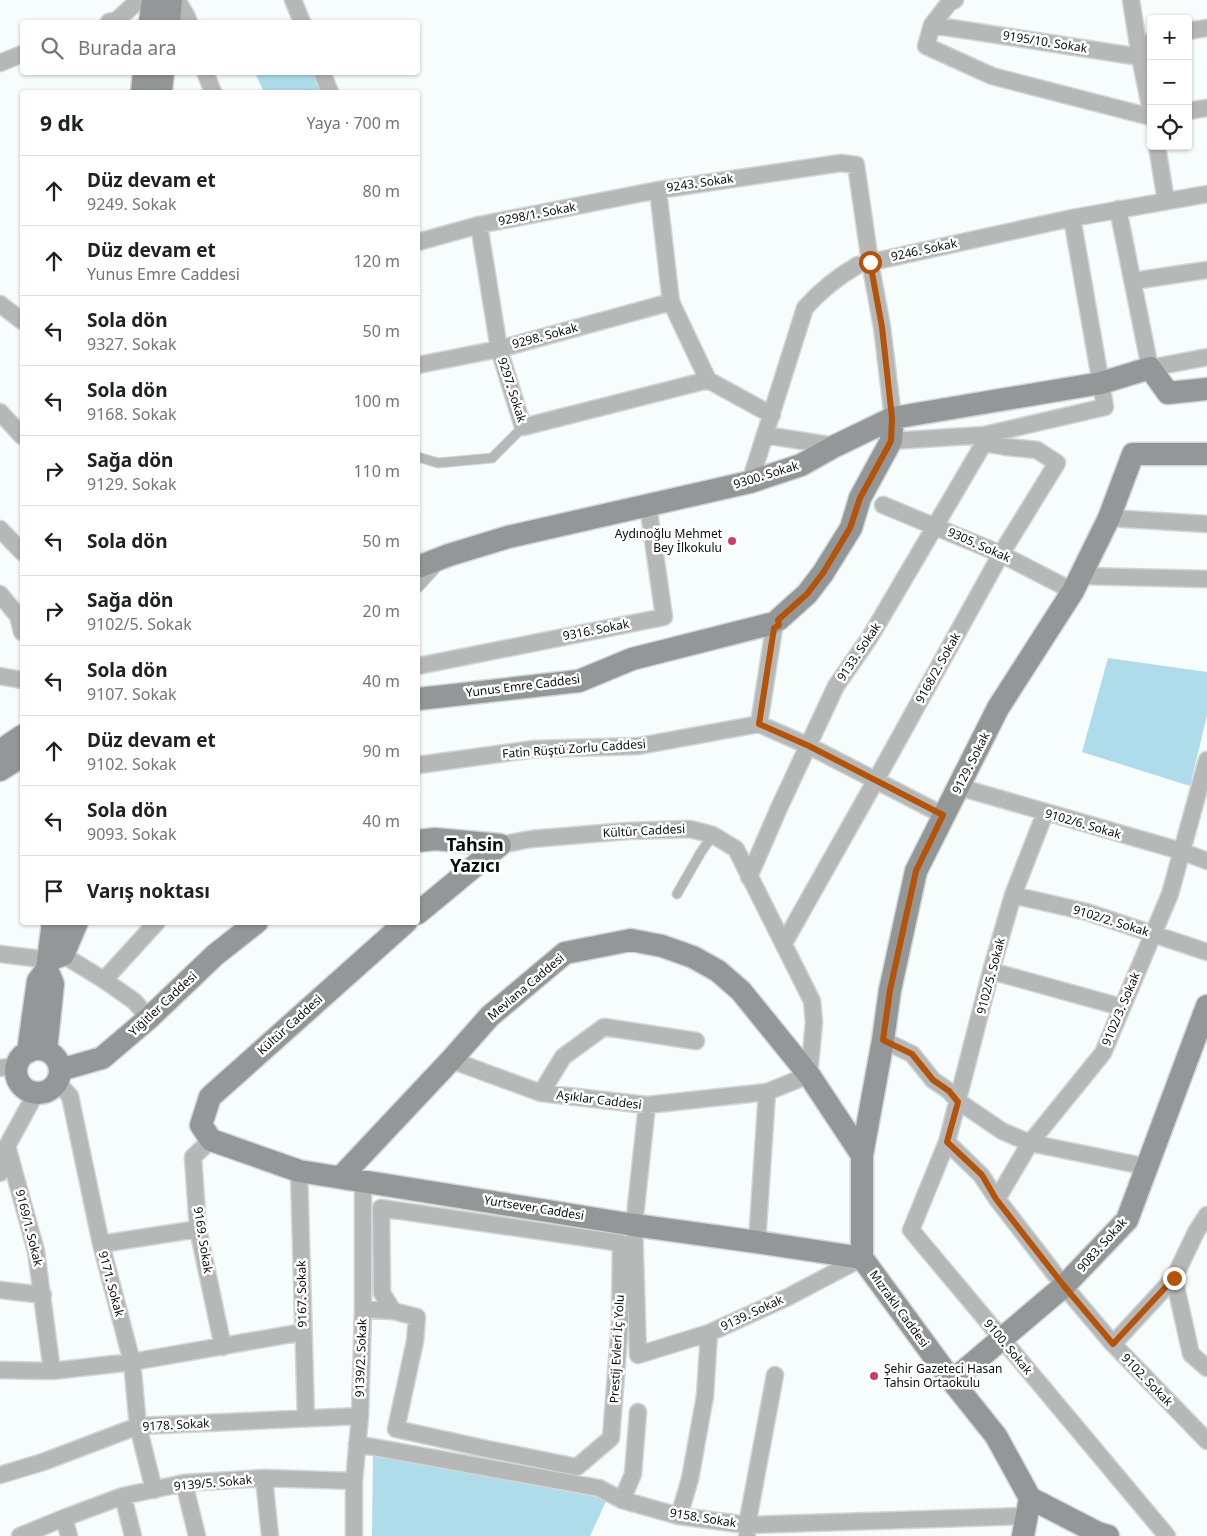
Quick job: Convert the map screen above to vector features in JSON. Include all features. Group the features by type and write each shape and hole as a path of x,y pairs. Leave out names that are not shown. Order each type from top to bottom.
{"main road":[{"path":"150,20 153,0"},
{"path":"169,20 172,0"},
{"path":"142,90 144,75"},
{"path":"160,90 163,75"},
{"path":"1150,368 1168,393 1207,389"},
{"name":"9300. Sokak","path":"449,555 508,537 750,482 802,465 835,446 892,418 1100,382 1150,368"},
{"name":"Yunus Emre Caddesi","path":"420,699 579,681 632,659 774,624 807,594 823,573 850,528 860,498 891,441 892,418"},
{"name":"9129. Sokak","path":"862,1155 890,990 916,871 943,815 998,708 1077,584 1109,518 1133,454 1207,454"},
{"path":"420,566 449,555"},
{"path":"0,751 20,737"},
{"path":"0,770 20,757"},
{"path":"420,841 435,838 500,845"},
{"name":"Kültür Caddesi","path":"420,911 500,845"},
{"path":"23,1059 56,1058 59,1076 48,1090 36,1093 30,1092 21,1084 18,1078 23,1059 53,984 53,925"},
{"path":"53,961 75,925"},
{"name":"Yiğitler Caddesi","path":"59,1076 102,1058 149,1018 215,955 253,925"},
{"name":"Kültür Caddesi","path":"211,1140 201,1125 210,1098 403,925"},
{"name":"Mevlana Caddesi","path":"341,1177 452,1060 490,1016 565,953 631,940 662,946 693,958 718,971 741,991 809,1074 862,1155"},
{"name":"9083. Sokak","path":"952,1381 1064,1286 1127,1220 1207,1006"},
{"name":"Yurtsever Caddesi","path":"211,1140 299,1171 634,1225 862,1258"},
{"name":"Mızraklı Caddesi","path":"862,1155 862,1258 952,1381 996,1436 1027,1517"},
{"path":"1027,1517 1108,1536"}],"street":[{"path":"117,20 139,0"},
{"path":"177,0 188,20"},
{"path":"293,0 301,20"},
{"path":"955,0 949,3 932,25 926,46 992,76 1147,116"},
{"path":"1131,0 1150,105"},
{"name":"9195/10. Sokak","path":"932,25 1140,56"},
{"path":"1192,30 1207,28"},
{"path":"1140,56 1147,46"},
{"path":"0,63 20,55"},
{"path":"207,75 212,90"},
{"path":"323,75 329,90"},
{"path":"1192,110 1207,108"},
{"path":"1158,150 1166,201"},
{"name":"9243. Sokak","path":"708,380 671,302 658,190 841,163 856,165 870,262"},
{"name":"9298/1. Sokak","path":"420,241 480,225 658,190"},
{"name":"9246. Sokak","path":"750,482 801,318 813,299 847,271 858,265 870,262 1072,218 1207,194"},
{"path":"1118,210 1150,368 1207,357"},
{"path":"891,441 984,439 1105,407 1072,218"},
{"name":"9297. Sokak","path":"480,225 499,349 523,427 708,380"},
{"path":"870,262 882,327 892,418"},
{"path":"1133,281 1207,270"},
{"name":"9298. Sokak","path":"420,365 499,349 671,302"},
{"path":"2,308 20,320"},
{"path":"708,380 772,415"},
{"path":"0,412 20,434"},
{"path":"765,435 835,446"},
{"name":"9133. Sokak","path":"750,877 779,808 836,686 870,637 984,439"},
{"name":"9168/2. Sokak","path":"784,943 1001,554 1057,463 1037,450 1007,447 984,439"},
{"name":"9316. Sokak","path":"420,666 664,617 648,505"},
{"name":"9305. Sokak","path":"882,506 1077,584"},
{"path":"1109,518 1207,524"},
{"path":"0,529 20,550"},
{"path":"1077,584 1207,580"},
{"path":"0,594 18,616 20,624"},
{"path":"774,624 759,724 809,746 943,815"},
{"path":"0,676 20,680"},
{"name":"Fatin Rüştü Zorlu Caddesi","path":"420,765 536,749 639,746 759,724"},
{"name":"9102/3. Sokak","path":"996,1199 1030,1143 1103,1053 1170,894 1207,760"},
{"name":"9102/6. Sokak","path":"959,787 1207,861"},
{"name":"9102/5. Sokak","path":"947,1142 991,971 1013,895 1045,813"},
{"name":"Kültür Caddesi","path":"500,845 531,839 627,831 690,829 713,835 736,849 812,1001 814,1022 809,1074"},
{"name":"9102/2. Sokak","path":"1013,895 1086,912 1207,952"},
{"path":"104,980 154,925"},
{"path":"0,954 53,961 104,980 134,1001 149,1018"},
{"path":"991,971 1121,1007"},
{"path":"541,1093 563,1057 604,1027 696,1042"},
{"path":"883,1040 912,1054 933,1080 949,1091 958,1102 1002,1132 1030,1143 1148,1167"},
{"name":"Aşıklar Caddesi","path":"452,1060 541,1093 647,1105 767,1092 809,1074"},
{"name":"9171. Sokak","path":"59,1076 70,1096 101,1244 132,1362 138,1426 154,1490"},
{"path":"757,1242 767,1092"},
{"path":"0,1173 4,1147 36,1093"},
{"path":"634,1225 647,1105"},
{"name":"9169. Sokak","path":"211,1140 193,1158 198,1229 224,1347"},
{"name":"9102. Sokak","path":"947,1142 982,1175 996,1199 1064,1286 1113,1344 1207,1441"},
{"name":"9100. Sokak","path":"947,1142 912,1230 1166,1536"},
{"name":"9169/1. Sokak","path":"4,1147 36,1251 52,1371"},
{"name":"9167. Sokak","path":"299,1171 306,1418"},
{"name":"9139/2. Sokak","path":"354,1536 354,1481 360,1416 363,1180"},
{"name":"Prestij Evleri İç Yolu","path":"362,1309 393,1311 417,1317 415,1341 396,1429 577,1467 611,1438 620,1323 622,1243 381,1208 382,1294 393,1311"},
{"path":"1113,1344 1174,1278 1202,1230 1207,1214"},
{"name":"9139. Sokak","path":"634,1225 638,1355 709,1333 788,1296 862,1258"},
{"path":"101,1244 198,1229"},
{"path":"1174,1278 1192,1354 1207,1368"},
{"path":"0,1290 43,1295"},
{"path":"0,1370 52,1371 132,1362 303,1332"},
{"path":"679,1516 690,1478 705,1396 709,1333"},
{"path":"747,1531 775,1375"},
{"path":"622,1500 634,1474 638,1412"},
{"name":"9178. Sokak","path":"0,1474 43,1462 138,1426 360,1416"},
{"name":"9158. Sokak","path":"357,1444 599,1488 622,1500 679,1516 747,1531 1027,1517"},
{"path":"264,1478 270,1536"},
{"name":"9139/5. Sokak","path":"20,1536 123,1496 184,1483 264,1478 354,1481"},
{"path":"184,1483 197,1536"},
{"path":"123,1496 133,1536"},
{"path":"64,1518 68,1536"}],"lane":[{"path":"420,458 438,463 492,458 523,427"},
{"name":"9300. Sokak","path":"420,586 449,555"},
{"path":"677,894 713,835"}],"shaded area":[{"path":"256,75 314,75 320,90 263,90"},
{"path":"1108,658 1207,672 1207,715 1190,786 1082,752"},
{"path":"373,1455 607,1499 590,1536 372,1536"}],"place":[{"name":"Aydınoğlu Mehmet Bey İlkokulu","path":"732,541"},
{"name":"Şehir Gazeteci Hasan Tahsin Ortaokulu","path":"874,1376"}],"district":[{"name":"Tahsin Yazıcı","path":"475,855"}],"route":[{"path":"870,262 882,327 892,418 891,441 860,498 850,528 823,573 807,594 778,620 779,625 774,628 759,724 809,746 943,815 916,871 890,990 883,1040 912,1054 933,1080 949,1091 958,1102 947,1142 982,1175 996,1199 1064,1286 1113,1344 1174,1278"}]}
